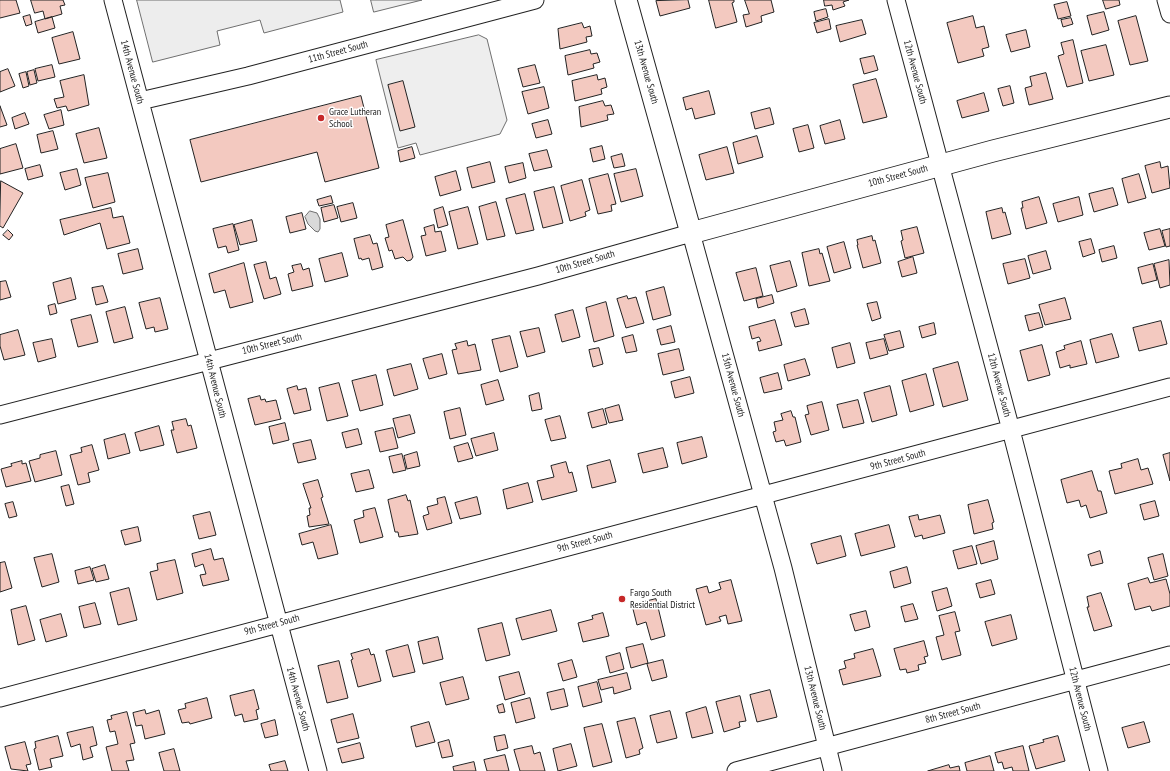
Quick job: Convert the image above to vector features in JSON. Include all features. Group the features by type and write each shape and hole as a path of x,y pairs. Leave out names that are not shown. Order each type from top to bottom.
{"main road":[{"name":"13th Avenue South","path":"626,0 691,233"},
{"name":"10th Street South","path":"691,233 940,165 1170,107"}],"street":[{"name":"14th Avenue South","path":"113,0 318,771"},
{"name":"11th Street South","path":"140,101 248,76 535,0"},
{"name":"12th Avenue South","path":"896,0 1011,430 1099,771"},
{"path":"1166,0 1170,14"},
{"name":"10th Street South","path":"0,415 530,278 691,233"},
{"name":"13th Avenue South","path":"691,233 784,568 833,771"},
{"name":"9th Street South","path":"0,698 1170,387"},
{"name":"8th Street South","path":"736,771 1170,655"}],"shaded area":[{"path":"137,0 340,0 343,12 264,33 260,20 217,31 220,45 153,62"},
{"path":"371,0 422,0 374,12"},
{"path":"479,35 487,39 507,120 500,134 420,155 416,143 398,148 376,60"},
{"path":"310,211 317,213 320,219 320,229 318,232 308,224 305,217"}],"building":[{"path":"0,0 16,0 20,13 0,18"},
{"path":"31,0 63,0 65,5 60,6 62,14 45,19 43,11 35,13"},
{"path":"688,0 690,8 660,16 656,1"},
{"path":"709,0 734,0 732,3 737,22 716,28"},
{"path":"745,0 771,0 774,12 761,16 762,22 746,27 743,15 749,14"},
{"path":"824,0 849,0 843,2 845,6 833,10 832,5 825,6"},
{"path":"1103,0 1119,0 1120,5 1106,9"},
{"path":"1067,2 1071,16 1058,19 1054,5"},
{"path":"826,9 828,17 816,21 814,12"},
{"path":"1104,12 1109,30 1092,35 1087,16"},
{"path":"30,15 32,24 26,26 23,17"},
{"path":"973,16 976,28 984,26 989,47 982,49 984,56 958,63 947,23"},
{"path":"1136,16 1148,61 1130,65 1118,21"},
{"path":"52,17 55,28 38,33 35,22"},
{"path":"1071,18 1073,24 1063,27 1061,20"},
{"path":"829,19 831,29 817,33 814,23"},
{"path":"862,20 866,34 840,42 836,26"},
{"path":"582,23 584,28 590,26 592,36 586,37 587,42 560,49 558,29"},
{"path":"1026,30 1030,47 1011,52 1006,35"},
{"path":"73,32 80,59 59,64 52,38"},
{"path":"1073,40 1083,83 1067,87 1058,56 1064,54 1061,43"},
{"path":"1106,45 1114,75 1089,81 1081,51"},
{"path":"590,50 591,54 597,53 600,62 593,64 594,68 568,75 565,56"},
{"path":"874,56 878,70 864,74 860,59"},
{"path":"52,65 55,77 38,81 35,69"},
{"path":"535,65 540,83 523,87 518,69"},
{"path":"8,69 15,86 0,92 0,72"},
{"path":"34,70 37,83 30,85 27,72"},
{"path":"26,72 29,86 23,88 19,74"},
{"path":"1046,73 1053,99 1029,105 1025,88 1032,86 1030,77"},
{"path":"84,75 89,105 68,111 66,106 57,108 54,99 64,97 60,81"},
{"path":"597,75 598,80 605,78 607,87 601,89 602,94 575,101 572,81"},
{"path":"876,79 887,117 863,123 853,85"},
{"path":"403,81 415,127 400,131 388,85"},
{"path":"1010,86 1014,103 1003,106 998,89"},
{"path":"544,87 549,108 528,114 522,92"},
{"path":"709,91 715,114 695,119 692,108 686,110 683,98"},
{"path":"984,93 989,111 962,118 957,101"},
{"name":"Grace Lutheran School","path":"361,96 379,168 325,182 317,152 201,182 190,140"},
{"path":"603,101 605,106 611,105 614,114 607,115 608,120 581,127 579,107"},
{"path":"0,106 7,125 0,127"},
{"path":"770,108 774,124 755,129 751,113"},
{"path":"61,110 64,125 49,129 44,115"},
{"path":"25,113 29,124 15,129 12,118"},
{"path":"548,120 552,134 536,138 532,124"},
{"path":"840,120 845,139 825,144 820,126"},
{"path":"808,125 814,148 799,152 793,129"},
{"path":"99,128 107,158 84,163 76,134"},
{"path":"53,131 58,149 41,153 37,135"},
{"path":"757,136 763,157 738,164 733,143"},
{"path":"16,144 23,168 0,174 0,149"},
{"path":"602,146 605,159 593,162 590,149"},
{"path":"412,147 415,158 400,162 398,151"},
{"path":"727,147 734,173 706,180 699,155"},
{"path":"547,150 552,167 534,171 529,154"},
{"path":"622,154 625,166 614,168 611,157"},
{"path":"490,162 495,182 472,188 467,168"},
{"path":"1160,162 1161,168 1168,166 1170,188 1152,193 1145,166"},
{"path":"523,163 526,178 509,183 505,167"},
{"path":"40,165 43,176 28,180 25,169"},
{"path":"77,169 81,185 65,190 60,173"},
{"path":"636,169 643,196 621,202 614,174"},
{"path":"456,171 461,190 440,196 435,177"},
{"path":"108,173 115,202 93,208 85,178"},
{"path":"608,174 616,204 611,205 612,211 598,214 589,179"},
{"path":"1139,174 1146,198 1128,203 1122,179"},
{"path":"582,180 590,210 585,212 586,216 570,221 561,186"},
{"path":"1,181 23,193 3,228 0,226"},
{"path":"554,187 563,223 543,228 534,192"},
{"path":"1113,188 1118,205 1094,212 1089,194"},
{"path":"525,194 534,230 516,234 506,199"},
{"path":"331,196 333,203 319,206 317,200"},
{"path":"1039,197 1047,223 1026,229 1021,208 1023,208 1022,202"},
{"path":"1079,197 1083,215 1058,222 1053,204"},
{"path":"496,202 505,236 487,240 479,207"},
{"path":"353,203 357,218 341,222 337,207"},
{"path":"334,205 338,218 324,222 321,208"},
{"path":"443,207 448,225 438,228 434,210"},
{"path":"468,207 478,244 458,249 449,212"},
{"path":"111,208 113,218 123,216 130,243 107,249 100,223 64,235 60,220"},
{"path":"1002,208 1003,213 1005,212 1011,234 992,239 986,212"},
{"path":"302,213 306,229 290,233 286,217"},
{"path":"252,220 257,241 240,245 234,225"},
{"path":"403,220 413,257 411,260 407,261 403,257 395,259 392,250 389,251 385,238 389,237 386,225"},
{"path":"233,224 239,250 228,253 226,246 218,248 213,229"},
{"path":"434,225 435,232 441,231 446,251 426,256 421,236 426,235 424,228"},
{"path":"917,227 924,253 905,258 901,241 903,240 901,231"},
{"path":"1160,229 1165,246 1149,250 1144,233"},
{"path":"1170,229 1170,246 1166,247 1162,231"},
{"path":"8,230 13,235 9,240 3,235"},
{"path":"370,235 373,244 377,243 383,267 372,270 369,258 362,260 361,258 359,259 354,239"},
{"path":"872,236 873,241 875,240 881,263 863,268 857,240"},
{"path":"1091,239 1095,253 1083,257 1079,242"},
{"path":"844,242 851,268 834,273 827,247"},
{"path":"1114,246 1117,258 1102,262 1099,250"},
{"path":"138,249 143,269 123,274 118,254"},
{"path":"819,249 820,254 822,253 830,281 809,286 802,253"},
{"path":"1046,251 1051,269 1033,274 1028,256"},
{"path":"342,253 348,276 325,282 319,259"},
{"path":"913,257 917,273 902,277 898,262"},
{"path":"1025,259 1030,278 1008,284 1003,264"},
{"path":"1169,260 1170,285 1160,288 1154,264"},
{"path":"790,261 797,286 777,292 770,266"},
{"path":"266,262 270,279 276,277 281,294 264,299 254,265"},
{"path":"244,263 253,302 230,308 225,290 214,293 209,274"},
{"path":"301,264 303,270 309,268 313,286 292,291 288,274 294,272 292,266"},
{"path":"1153,264 1157,280 1142,284 1138,268"},
{"path":"756,268 763,296 744,301 736,273"},
{"path":"71,278 76,299 58,304 53,283"},
{"path":"6,281 11,297 0,300 0,282"},
{"path":"103,286 108,302 96,305 92,288"},
{"path":"664,287 671,315 653,320 646,292"},
{"path":"772,295 774,303 758,308 756,299"},
{"path":"627,296 628,299 636,297 644,323 626,328 617,299"},
{"path":"160,298 168,329 155,332 154,327 146,329 139,303"},
{"path":"1065,298 1071,319 1045,325 1039,305"},
{"path":"606,302 614,336 594,342 586,308"},
{"path":"877,302 881,318 872,321 867,304"},
{"path":"55,304 57,313 50,315 48,306"},
{"path":"125,307 133,338 114,343 106,312"},
{"path":"805,309 809,324 795,327 791,313"},
{"path":"573,310 580,337 562,342 555,315"},
{"path":"1039,313 1043,327 1029,331 1025,316"},
{"path":"91,315 98,342 78,347 71,320"},
{"path":"775,320 782,345 759,351 757,342 761,341 759,337 752,339 749,327"},
{"path":"1161,321 1167,344 1139,351 1133,328"},
{"path":"934,323 936,334 922,338 919,327"},
{"path":"671,326 675,342 661,345 657,330"},
{"path":"539,328 545,352 527,357 520,332"},
{"path":"18,330 25,355 4,360 0,346 0,335"},
{"path":"900,331 904,347 889,351 884,335"},
{"path":"1112,334 1119,357 1096,363 1090,340"},
{"path":"633,335 637,351 626,353 622,338"},
{"path":"510,336 518,367 500,372 492,340"},
{"path":"52,339 56,357 38,362 33,343"},
{"path":"884,339 888,354 870,359 866,343"},
{"path":"467,341 468,346 475,344 481,370 458,374 452,350 457,349 455,344"},
{"path":"1081,341 1087,364 1070,368 1070,365 1060,368 1056,352 1065,349 1064,346"},
{"path":"850,343 855,363 837,368 832,348"},
{"path":"1042,345 1050,375 1028,381 1020,351"},
{"path":"599,348 603,364 593,367 589,350"},
{"path":"679,349 684,370 663,375 658,354"},
{"path":"442,354 447,374 429,379 423,359"},
{"path":"805,359 810,375 788,381 784,365"},
{"path":"958,362 968,400 943,407 933,369"},
{"path":"411,364 418,389 394,396 387,370"},
{"path":"778,373 782,389 764,393 760,378"},
{"path":"926,374 934,405 910,412 902,381"},
{"path":"376,375 383,405 360,411 352,381"},
{"path":"690,377 694,393 675,398 671,382"},
{"path":"498,380 504,400 486,405 481,385"},
{"path":"339,383 348,416 327,421 319,388"},
{"path":"297,386 298,390 306,388 311,410 294,414 287,389"},
{"path":"890,386 897,415 872,422 864,393"},
{"path":"539,393 542,409 532,411 529,396"},
{"path":"260,396 261,400 265,399 266,402 276,400 281,419 255,425 248,399"},
{"path":"858,400 864,423 843,428 837,405"},
{"path":"822,402 829,430 811,435 805,415 809,414 807,406"},
{"path":"619,405 623,420 609,423 605,409"},
{"path":"460,408 466,435 450,439 444,412"},
{"path":"603,409 607,424 592,428 588,413"},
{"path":"791,411 793,417 795,417 801,442 786,446 784,440 776,442 773,432 776,431 774,422 783,420 781,414"},
{"path":"410,415 415,433 398,438 393,419"},
{"path":"560,416 566,438 551,441 545,420"},
{"path":"186,419 188,426 191,425 197,448 177,453 171,430 174,430 172,422"},
{"path":"285,423 289,440 273,444 269,427"},
{"path":"159,426 164,445 140,451 135,433"},
{"path":"393,428 398,448 380,452 375,432"},
{"path":"358,429 362,444 346,448 342,433"},
{"path":"494,433 498,450 476,456 471,439"},
{"path":"125,434 130,453 108,459 104,440"},
{"path":"702,437 707,457 682,464 677,443"},
{"path":"311,440 316,459 298,463 293,444"},
{"path":"468,443 473,458 458,462 454,447"},
{"path":"92,445 99,470 88,473 90,482 78,485 70,455 82,452 81,448"},
{"path":"663,448 668,467 643,473 638,454"},
{"path":"56,451 62,475 35,482 29,461 40,458 40,455"},
{"path":"417,452 420,466 407,469 404,456"},
{"path":"1170,453 1170,481 1163,455"},
{"path":"402,454 406,470 393,473 389,457"},
{"path":"1138,459 1141,470 1148,468 1153,484 1115,494 1109,471 1122,468 1121,464"},
{"path":"610,460 616,482 592,488 587,466"},
{"path":"22,461 22,464 26,463 31,481 6,487 1,469"},
{"path":"566,462 569,473 572,472 577,491 542,500 537,481 554,477 551,466"},
{"path":"369,470 374,488 356,492 351,474"},
{"path":"1092,471 1098,491 1101,491 1107,513 1090,518 1086,505 1081,507 1079,500 1067,503 1061,480"},
{"path":"318,480 323,497 321,498 329,524 309,527 307,516 310,515 309,508 311,508 303,484"},
{"path":"528,483 533,502 507,509 503,490"},
{"path":"69,485 74,504 66,506 61,487"},
{"path":"406,495 408,501 410,500 418,534 399,537 398,532 395,532 388,500"},
{"path":"445,497 452,523 427,530 423,516 429,514 427,507 438,504 437,499"},
{"path":"477,497 481,514 460,519 455,503"},
{"path":"988,500 994,522 992,523 993,529 974,534 968,505"},
{"path":"1155,501 1159,516 1144,520 1140,505"},
{"path":"13,502 17,516 9,518 5,504"},
{"path":"375,508 383,537 360,543 354,520 364,517 363,511"},
{"path":"210,512 216,535 199,539 193,516"},
{"path":"918,515 919,520 940,515 945,533 923,539 922,535 915,537 909,517"},
{"path":"331,525 338,554 318,559 313,542 302,545 299,534"},
{"path":"889,525 895,547 861,556 855,534"},
{"path":"138,527 141,541 125,545 121,531"},
{"path":"841,536 846,556 817,564 811,544"},
{"path":"994,541 998,559 981,564 976,546"},
{"path":"972,546 977,564 958,569 953,551"},
{"path":"211,549 214,560 223,558 229,580 203,586 200,575 206,574 203,564 195,567 192,554"},
{"path":"1100,551 1103,563 1091,566 1088,555"},
{"path":"52,554 59,582 42,587 34,558"},
{"path":"1163,554 1168,576 1154,580 1148,558"},
{"path":"175,560 183,593 157,600 150,572 158,570 157,564"},
{"path":"5,562 12,588 0,592 0,563"},
{"path":"105,565 109,579 96,582 92,569"},
{"path":"90,567 94,580 78,584 75,571"},
{"path":"907,567 911,583 894,588 890,572"},
{"path":"1148,578 1150,583 1166,579 1170,594 1170,606 1152,611 1150,606 1135,610 1128,584"},
{"path":"731,580 742,621 728,624 726,615 719,617 721,621 706,625 696,589 707,586 709,593 721,589 719,583"},
{"path":"991,580 995,594 980,598 976,584"},
{"path":"129,588 137,620 118,625 110,593"},
{"path":"947,588 952,606 937,611 932,592"},
{"path":"1101,593 1112,626 1094,631 1087,607 1089,607 1087,597"},
{"path":"656,599 665,636 651,640 646,622 637,625 632,605"},
{"path":"95,603 101,624 84,628 79,607"},
{"path":"913,604 918,619 905,622 901,607"},
{"path":"26,606 35,640 18,645 11,610"},
{"path":"551,610 557,631 522,640 516,619"},
{"path":"866,611 870,627 855,631 850,615"},
{"path":"955,612 960,631 955,632 961,655 942,660 936,637 944,635 939,616"},
{"path":"603,613 609,636 583,642 578,623 593,619 592,616"},
{"path":"61,614 67,636 46,642 40,620"},
{"path":"1011,615 1017,639 992,646 985,622"},
{"path":"502,623 510,655 486,661 478,629"},
{"path":"438,637 443,659 423,664 418,642"},
{"path":"924,641 928,656 924,657 926,663 918,665 919,670 907,673 906,669 900,670 894,649"},
{"path":"643,644 648,663 631,668 626,648"},
{"path":"408,645 415,672 393,677 386,651"},
{"path":"369,649 371,655 374,654 381,681 358,687 351,660 353,659 351,654"},
{"path":"873,649 881,676 843,685 839,670 846,668 844,661 855,658 854,654"},
{"path":"620,653 624,669 610,673 606,657"},
{"path":"572,660 577,677 563,681 558,664"},
{"path":"663,660 667,677 652,681 647,664"},
{"path":"339,661 348,698 327,703 318,666"},
{"path":"519,672 525,694 505,700 499,677"},
{"path":"627,673 631,689 614,694 613,687 601,690 598,680"},
{"path":"463,677 469,699 446,705 440,683"},
{"path":"597,682 602,702 583,707 578,687"},
{"path":"564,689 568,706 551,710 547,693"},
{"path":"254,690 259,709 256,710 258,719 244,722 242,714 235,716 230,696"},
{"path":"770,690 777,717 757,722 750,695"},
{"path":"740,696 746,721 739,722 740,727 724,732 716,702"},
{"path":"207,698 212,718 190,724 189,722 182,723 178,710 186,708 185,704"},
{"path":"530,698 535,718 516,723 511,703"},
{"path":"503,704 505,712 499,713 497,706"},
{"path":"706,707 713,733 692,738 686,713"},
{"path":"145,710 146,714 159,710 165,734 145,739 142,725 136,726 133,713"},
{"path":"670,711 677,738 657,743 650,716"},
{"path":"127,712 135,743 130,744 134,760 126,761 129,771 112,771 106,747 118,744 115,731 110,732 107,720 112,719 111,716"},
{"path":"353,714 359,738 337,743 331,720"},
{"path":"635,718 643,748 639,750 640,754 626,758 617,722"},
{"path":"275,720 278,735 265,738 261,724"},
{"path":"429,722 435,742 416,747 411,727"},
{"path":"1144,722 1150,742 1128,748 1122,728"},
{"path":"602,724 612,762 593,767 584,728"},
{"path":"93,727 97,745 90,747 93,757 83,760 80,744 71,747 67,733"},
{"path":"505,735 508,748 497,751 494,737"},
{"path":"58,736 63,756 50,759 52,767 39,770 34,749 36,748 35,742"},
{"path":"1058,736 1065,761 1036,769 1029,746"},
{"path":"449,740 453,756 442,758 438,743"},
{"path":"25,742 31,764 26,765 28,771 11,769 5,747"},
{"path":"360,743 364,758 342,763 338,749"},
{"path":"571,744 577,766 558,771 553,749"},
{"path":"532,746 534,754 540,752 545,771 520,771 514,750"},
{"path":"1023,746 1029,771 1013,771 1012,767 1004,769 1002,762 998,763 995,753"},
{"path":"174,749 180,771 164,771 159,753"},
{"path":"505,755 509,771 487,771 484,760"},
{"path":"990,756 994,771 967,771 965,763"},
{"path":"285,761 288,771 271,771 269,765"},
{"path":"474,762 476,771 454,771 453,767"},
{"path":"949,765 950,768 959,766 960,771 928,771"}],"place":[{"name":"Grace Lutheran School","path":"321,118"},
{"name":"Fargo South Residential District","path":"622,599"}]}
